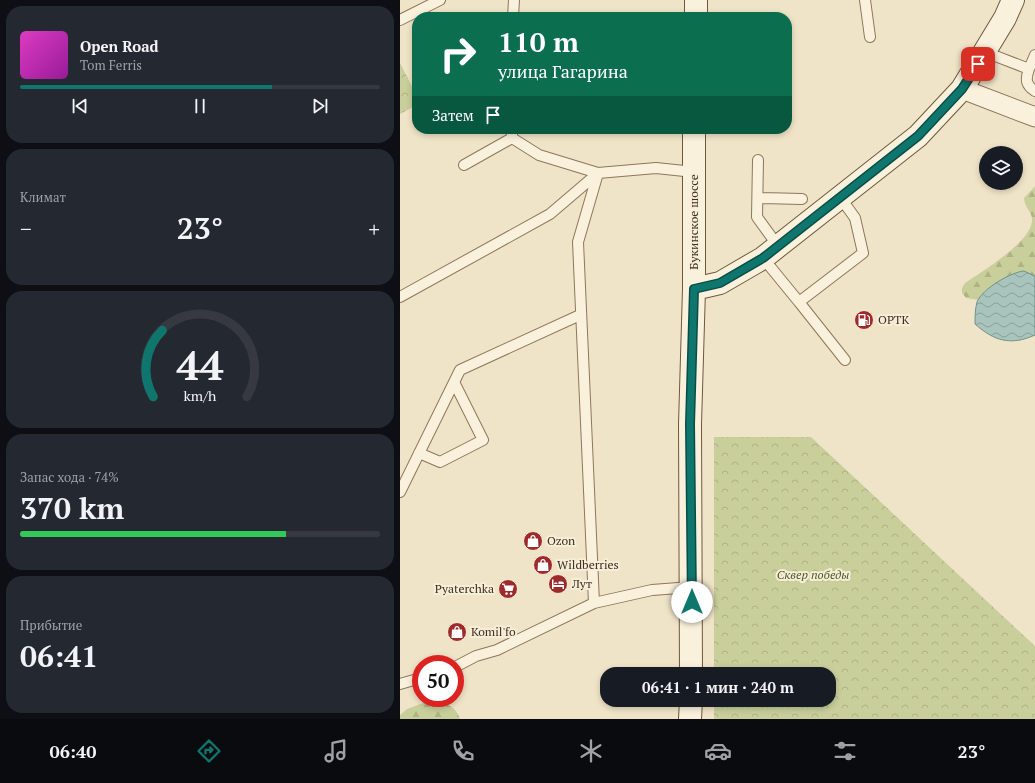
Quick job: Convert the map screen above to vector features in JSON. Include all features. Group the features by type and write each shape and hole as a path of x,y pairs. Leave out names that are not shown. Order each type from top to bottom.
{"main road":[{"path":"696,0 696,12"},
{"path":"694,289 720,283 770,252 918,136 962,89 1005,18 1013,0"},
{"name":"Букинское шоссе","path":"691,667 692,587 690,424 694,289 694,134"},
{"path":"690,719 691,707"}],"street":[{"path":"962,89 1035,116"}],"lane":[{"path":"416,12 440,0"},
{"path":"514,0 514,12"},
{"path":"865,0 870,37"},
{"path":"400,20 412,14"},
{"path":"985,52 1029,69"},
{"path":"1035,55 1026,79 1028,86 1035,91"},
{"path":"464,165 512,134 539,155 598,173 656,168 694,172"},
{"path":"758,160 757,217 770,252 799,302 845,360"},
{"path":"400,297 550,214 598,173"},
{"path":"594,603 580,315 578,242 598,173"},
{"path":"799,302 863,253 855,218 840,197"},
{"path":"758,198 802,199"},
{"path":"400,492 460,370 580,315"},
{"path":"419,453 440,462 483,440 454,382"},
{"path":"464,662 476,656 497,650 594,603 652,590 692,587"},
{"path":"400,684 412,681"}],"green space":[{"path":"400,63 412,86 412,108 400,114"},
{"path":"1035,186 1035,276 1033,275 985,292 978,300 966,298 962,293 962,288 965,283 1006,255 1025,236 1031,227 1032,218 1025,204 1024,198"},
{"name":"Сквер победы","path":"714,437 811,437 1035,646 1035,719 714,719 714,707 836,707 836,667 714,667"},
{"path":"412,707 451,707 458,714 460,719 400,719 400,715 407,709"}],"water":[{"path":"1024,271 1035,276 1035,335 1010,341 996,338 975,324 975,310 977,302 985,292 998,282 1012,274"}],"place":[{"name":"ОРТК","path":"864,320"},
{"name":"Ozon","path":"533,541"},
{"name":"Wildberries","path":"543,565"},
{"name":"Лут","path":"558,584"},
{"name":"Pyaterchka","path":"508,589"},
{"name":"Komil'fo","path":"457,632"}],"route":[{"path":"692,602 690,424 694,289 720,283 763,258 918,136 962,89 978,64"}]}
